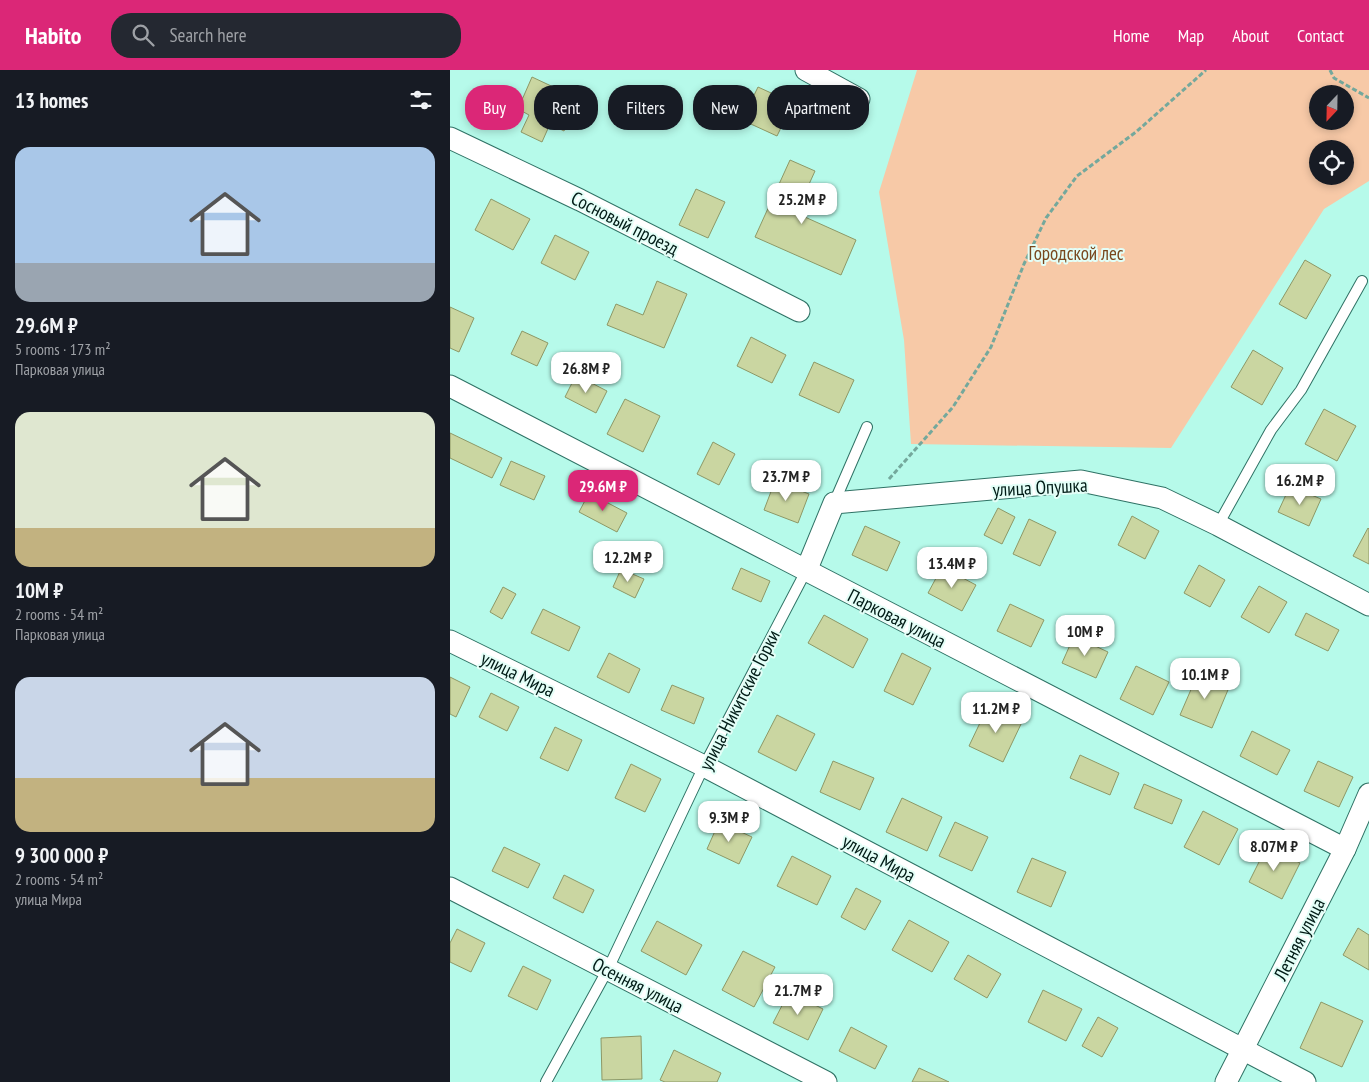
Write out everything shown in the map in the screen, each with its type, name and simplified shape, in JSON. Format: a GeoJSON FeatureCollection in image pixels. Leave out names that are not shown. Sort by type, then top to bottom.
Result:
{"type":"FeatureCollection","features":[{"type":"Feature","properties":{"kind":"street"},"geometry":{"type":"LineString","coordinates":[[806,70],[832,85]]}},
{"type":"Feature","properties":{"kind":"street","name":"Сосновый проезд"},"geometry":{"type":"LineString","coordinates":[[450,138],[580,200],[799,311]]}},
{"type":"Feature","properties":{"kind":"street","name":"Парковая улица"},"geometry":{"type":"LineString","coordinates":[[450,386],[1345,849]]}},
{"type":"Feature","properties":{"kind":"street","name":"улица Опушка"},"geometry":{"type":"LineString","coordinates":[[834,503],[1081,481],[1162,498],[1218,525],[1369,605]]}},
{"type":"Feature","properties":{"kind":"street","name":"улица Никитские Горки"},"geometry":{"type":"LineString","coordinates":[[806,571],[834,503]]}},
{"type":"Feature","properties":{"kind":"street","name":"улица Мира"},"geometry":{"type":"LineString","coordinates":[[450,641],[704,766],[1306,1082]]}},
{"type":"Feature","properties":{"kind":"street","name":"Летняя улица"},"geometry":{"type":"LineString","coordinates":[[1226,1082],[1345,849],[1369,794]]}},
{"type":"Feature","properties":{"kind":"street","name":"Осенняя улица"},"geometry":{"type":"LineString","coordinates":[[450,888],[826,1082]]}},
{"type":"Feature","properties":{"kind":"lane"},"geometry":{"type":"LineString","coordinates":[[1218,525],[1271,430],[1301,390],[1362,281]]}},
{"type":"Feature","properties":{"kind":"lane"},"geometry":{"type":"LineString","coordinates":[[834,503],[867,427]]}},
{"type":"Feature","properties":{"kind":"lane","name":"улица Никитские Горки"},"geometry":{"type":"LineString","coordinates":[[546,1082],[608,969],[704,766],[806,571]]}},
{"type":"Feature","properties":{"kind":"path"},"geometry":{"type":"LineString","coordinates":[[884,484],[953,407],[991,348],[1024,264],[1046,218],[1077,176],[1136,132],[1206,70]]}},
{"type":"Feature","properties":{"kind":"path"},"geometry":{"type":"LineString","coordinates":[[1330,70],[1334,78],[1369,98]]}},
{"type":"Feature","properties":{"kind":"green space","name":"Городской лес"},"geometry":{"type":"Polygon","coordinates":[[[917,70],[1369,70],[1369,181],[1324,209],[1171,448],[911,444],[904,340],[879,192],[917,70]]]}},
{"type":"Feature","properties":{"kind":"building"},"geometry":{"type":"Polygon","coordinates":[[[532,77],[549,85],[534,85],[534,130],[547,130],[542,142],[521,132],[524,130],[529,115],[524,112],[524,95],[532,77]]]}},
{"type":"Feature","properties":{"kind":"building"},"geometry":{"type":"Polygon","coordinates":[[[758,87],[767,91],[767,130],[780,130],[777,136],[757,127],[758,87]]]}},
{"type":"Feature","properties":{"kind":"building"},"geometry":{"type":"Polygon","coordinates":[[[790,160],[815,171],[796,213],[856,240],[841,275],[755,237],[790,160]]]}},
{"type":"Feature","properties":{"kind":"building"},"geometry":{"type":"Polygon","coordinates":[[[696,189],[725,202],[708,238],[679,225],[696,189]]]}},
{"type":"Feature","properties":{"kind":"building"},"geometry":{"type":"Polygon","coordinates":[[[491,199],[530,219],[513,250],[475,230],[491,199]]]}},
{"type":"Feature","properties":{"kind":"building"},"geometry":{"type":"Polygon","coordinates":[[[555,235],[589,252],[575,280],[541,263],[555,235]]]}},
{"type":"Feature","properties":{"kind":"building"},"geometry":{"type":"Polygon","coordinates":[[[1305,260],[1331,275],[1306,319],[1279,304],[1305,260]]]}},
{"type":"Feature","properties":{"kind":"building"},"geometry":{"type":"Polygon","coordinates":[[[657,281],[687,294],[664,348],[607,325],[616,304],[643,315],[657,281]]]}},
{"type":"Feature","properties":{"kind":"building"},"geometry":{"type":"Polygon","coordinates":[[[450,307],[474,318],[459,352],[450,348],[450,307]]]}},
{"type":"Feature","properties":{"kind":"building"},"geometry":{"type":"Polygon","coordinates":[[[522,331],[548,343],[537,366],[511,354],[522,331]]]}},
{"type":"Feature","properties":{"kind":"building"},"geometry":{"type":"Polygon","coordinates":[[[751,337],[786,355],[772,383],[737,366],[751,337]]]}},
{"type":"Feature","properties":{"kind":"building"},"geometry":{"type":"Polygon","coordinates":[[[1253,350],[1283,368],[1262,405],[1231,387],[1253,350]]]}},
{"type":"Feature","properties":{"kind":"building"},"geometry":{"type":"Polygon","coordinates":[[[814,362],[854,380],[839,413],[799,395],[814,362]]]}},
{"type":"Feature","properties":{"kind":"building"},"geometry":{"type":"Polygon","coordinates":[[[576,375],[607,391],[596,413],[565,397],[576,375]]]}},
{"type":"Feature","properties":{"kind":"building"},"geometry":{"type":"Polygon","coordinates":[[[625,399],[660,416],[643,452],[607,434],[625,399]]]}},
{"type":"Feature","properties":{"kind":"building"},"geometry":{"type":"Polygon","coordinates":[[[1324,409],[1356,426],[1337,461],[1305,444],[1324,409]]]}},
{"type":"Feature","properties":{"kind":"building"},"geometry":{"type":"Polygon","coordinates":[[[450,433],[502,458],[492,478],[450,458],[450,433]]]}},
{"type":"Feature","properties":{"kind":"building"},"geometry":{"type":"Polygon","coordinates":[[[713,442],[735,454],[719,485],[697,474],[713,442]]]}},
{"type":"Feature","properties":{"kind":"building"},"geometry":{"type":"Polygon","coordinates":[[[511,461],[545,476],[534,500],[500,485],[511,461]]]}},
{"type":"Feature","properties":{"kind":"building"},"geometry":{"type":"Polygon","coordinates":[[[775,481],[809,494],[798,523],[764,510],[775,481]]]}},
{"type":"Feature","properties":{"kind":"building"},"geometry":{"type":"Polygon","coordinates":[[[1290,486],[1321,499],[1309,526],[1278,512],[1290,486]]]}},
{"type":"Feature","properties":{"kind":"building"},"geometry":{"type":"Polygon","coordinates":[[[589,493],[627,513],[617,532],[579,512],[589,493]]]}},
{"type":"Feature","properties":{"kind":"building"},"geometry":{"type":"Polygon","coordinates":[[[998,508],[1015,517],[1002,544],[984,535],[998,508]]]}},
{"type":"Feature","properties":{"kind":"building"},"geometry":{"type":"Polygon","coordinates":[[[1132,516],[1159,531],[1145,559],[1118,545],[1132,516]]]}},
{"type":"Feature","properties":{"kind":"building"},"geometry":{"type":"Polygon","coordinates":[[[1029,519],[1056,532],[1040,566],[1013,554],[1029,519]]]}},
{"type":"Feature","properties":{"kind":"building"},"geometry":{"type":"Polygon","coordinates":[[[865,526],[900,542],[887,571],[852,555],[865,526]]]}},
{"type":"Feature","properties":{"kind":"building"},"geometry":{"type":"Polygon","coordinates":[[[1369,529],[1369,564],[1353,556],[1369,529]]]}},
{"type":"Feature","properties":{"kind":"building"},"geometry":{"type":"Polygon","coordinates":[[[1199,565],[1225,580],[1210,607],[1184,593],[1199,565]]]}},
{"type":"Feature","properties":{"kind":"building"},"geometry":{"type":"Polygon","coordinates":[[[942,567],[976,585],[962,611],[928,593],[942,567]]]}},
{"type":"Feature","properties":{"kind":"building"},"geometry":{"type":"Polygon","coordinates":[[[741,568],[770,581],[761,602],[732,589],[741,568]]]}},
{"type":"Feature","properties":{"kind":"building"},"geometry":{"type":"Polygon","coordinates":[[[621,569],[644,579],[635,598],[613,587],[621,569]]]}},
{"type":"Feature","properties":{"kind":"building"},"geometry":{"type":"Polygon","coordinates":[[[1259,586],[1287,602],[1269,633],[1241,617],[1259,586]]]}},
{"type":"Feature","properties":{"kind":"building"},"geometry":{"type":"Polygon","coordinates":[[[503,587],[516,594],[502,619],[490,612],[503,587]]]}},
{"type":"Feature","properties":{"kind":"building"},"geometry":{"type":"Polygon","coordinates":[[[1010,604],[1044,620],[1031,647],[997,631],[1010,604]]]}},
{"type":"Feature","properties":{"kind":"building"},"geometry":{"type":"Polygon","coordinates":[[[543,609],[580,627],[569,651],[531,633],[543,609]]]}},
{"type":"Feature","properties":{"kind":"building"},"geometry":{"type":"Polygon","coordinates":[[[1306,613],[1339,630],[1328,651],[1295,635],[1306,613]]]}},
{"type":"Feature","properties":{"kind":"building"},"geometry":{"type":"Polygon","coordinates":[[[824,615],[868,639],[853,668],[808,643],[824,615]]]}},
{"type":"Feature","properties":{"kind":"building"},"geometry":{"type":"Polygon","coordinates":[[[1074,636],[1108,652],[1096,678],[1062,663],[1074,636]]]}},
{"type":"Feature","properties":{"kind":"building"},"geometry":{"type":"Polygon","coordinates":[[[609,653],[640,669],[629,693],[597,677],[609,653]]]}},
{"type":"Feature","properties":{"kind":"building"},"geometry":{"type":"Polygon","coordinates":[[[902,653],[931,668],[913,705],[884,691],[902,653]]]}},
{"type":"Feature","properties":{"kind":"building"},"geometry":{"type":"Polygon","coordinates":[[[1136,666],[1169,682],[1153,715],[1120,699],[1136,666]]]}},
{"type":"Feature","properties":{"kind":"building"},"geometry":{"type":"Polygon","coordinates":[[[1199,671],[1230,685],[1212,728],[1180,715],[1199,671]]]}},
{"type":"Feature","properties":{"kind":"building"},"geometry":{"type":"Polygon","coordinates":[[[450,677],[470,687],[456,717],[450,714],[450,677]]]}},
{"type":"Feature","properties":{"kind":"building"},"geometry":{"type":"Polygon","coordinates":[[[672,685],[704,698],[694,724],[661,710],[672,685]]]}},
{"type":"Feature","properties":{"kind":"building"},"geometry":{"type":"Polygon","coordinates":[[[491,693],[519,707],[507,731],[479,717],[491,693]]]}},
{"type":"Feature","properties":{"kind":"building"},"geometry":{"type":"Polygon","coordinates":[[[988,706],[1022,722],[1003,762],[969,746],[988,706]]]}},
{"type":"Feature","properties":{"kind":"building"},"geometry":{"type":"Polygon","coordinates":[[[777,715],[815,734],[796,771],[758,752],[777,715]]]}},
{"type":"Feature","properties":{"kind":"building"},"geometry":{"type":"Polygon","coordinates":[[[555,727],[582,740],[568,771],[540,758],[555,727]]]}},
{"type":"Feature","properties":{"kind":"building"},"geometry":{"type":"Polygon","coordinates":[[[1252,731],[1290,750],[1277,775],[1240,756],[1252,731]]]}},
{"type":"Feature","properties":{"kind":"building"},"geometry":{"type":"Polygon","coordinates":[[[1080,755],[1119,773],[1110,795],[1070,778],[1080,755]]]}},
{"type":"Feature","properties":{"kind":"building"},"geometry":{"type":"Polygon","coordinates":[[[833,761],[874,778],[860,810],[820,792],[833,761]]]}},
{"type":"Feature","properties":{"kind":"building"},"geometry":{"type":"Polygon","coordinates":[[[1318,761],[1353,777],[1339,807],[1304,791],[1318,761]]]}},
{"type":"Feature","properties":{"kind":"building"},"geometry":{"type":"Polygon","coordinates":[[[631,764],[661,779],[645,812],[615,798],[631,764]]]}},
{"type":"Feature","properties":{"kind":"building"},"geometry":{"type":"Polygon","coordinates":[[[1144,784],[1182,800],[1172,824],[1134,808],[1144,784]]]}},
{"type":"Feature","properties":{"kind":"building"},"geometry":{"type":"Polygon","coordinates":[[[902,798],[942,817],[927,851],[886,832],[902,798]]]}},
{"type":"Feature","properties":{"kind":"building"},"geometry":{"type":"Polygon","coordinates":[[[1203,811],[1238,829],[1219,865],[1184,847],[1203,811]]]}},
{"type":"Feature","properties":{"kind":"building"},"geometry":{"type":"Polygon","coordinates":[[[719,822],[752,837],[739,864],[707,849],[719,822]]]}},
{"type":"Feature","properties":{"kind":"building"},"geometry":{"type":"Polygon","coordinates":[[[955,822],[988,837],[972,871],[939,856],[955,822]]]}},
{"type":"Feature","properties":{"kind":"building"},"geometry":{"type":"Polygon","coordinates":[[[1267,846],[1300,863],[1282,899],[1249,882],[1267,846]]]}},
{"type":"Feature","properties":{"kind":"building"},"geometry":{"type":"Polygon","coordinates":[[[504,847],[540,864],[528,888],[492,871],[504,847]]]}},
{"type":"Feature","properties":{"kind":"building"},"geometry":{"type":"Polygon","coordinates":[[[792,856],[831,876],[817,905],[777,886],[792,856]]]}},
{"type":"Feature","properties":{"kind":"building"},"geometry":{"type":"Polygon","coordinates":[[[1032,858],[1066,872],[1051,907],[1017,892],[1032,858]]]}},
{"type":"Feature","properties":{"kind":"building"},"geometry":{"type":"Polygon","coordinates":[[[564,875],[594,890],[583,913],[553,898],[564,875]]]}},
{"type":"Feature","properties":{"kind":"building"},"geometry":{"type":"Polygon","coordinates":[[[856,888],[881,901],[865,930],[841,917],[856,888]]]}},
{"type":"Feature","properties":{"kind":"building"},"geometry":{"type":"Polygon","coordinates":[[[909,920],[949,942],[932,972],[892,950],[909,920]]]}},
{"type":"Feature","properties":{"kind":"building"},"geometry":{"type":"Polygon","coordinates":[[[657,921],[702,945],[686,975],[641,951],[657,921]]]}},
{"type":"Feature","properties":{"kind":"building"},"geometry":{"type":"Polygon","coordinates":[[[1358,928],[1369,935],[1369,970],[1343,955],[1358,928]]]}},
{"type":"Feature","properties":{"kind":"building"},"geometry":{"type":"Polygon","coordinates":[[[457,929],[485,943],[471,972],[450,962],[450,943],[457,929]]]}},
{"type":"Feature","properties":{"kind":"building"},"geometry":{"type":"Polygon","coordinates":[[[743,951],[775,967],[754,1007],[722,990],[743,951]]]}},
{"type":"Feature","properties":{"kind":"building"},"geometry":{"type":"Polygon","coordinates":[[[968,955],[1001,974],[987,998],[954,979],[968,955]]]}},
{"type":"Feature","properties":{"kind":"building"},"geometry":{"type":"Polygon","coordinates":[[[523,966],[551,980],[537,1010],[508,996],[523,966]]]}},
{"type":"Feature","properties":{"kind":"building"},"geometry":{"type":"Polygon","coordinates":[[[1043,990],[1082,1009],[1066,1041],[1028,1022],[1043,990]]]}},
{"type":"Feature","properties":{"kind":"building"},"geometry":{"type":"Polygon","coordinates":[[[789,992],[823,1009],[808,1040],[773,1023],[789,992]]]}},
{"type":"Feature","properties":{"kind":"building"},"geometry":{"type":"Polygon","coordinates":[[[1321,1002],[1363,1021],[1342,1067],[1300,1048],[1321,1002]]]}},
{"type":"Feature","properties":{"kind":"building"},"geometry":{"type":"Polygon","coordinates":[[[1098,1017],[1118,1028],[1102,1057],[1082,1046],[1098,1017]]]}},
{"type":"Feature","properties":{"kind":"building"},"geometry":{"type":"Polygon","coordinates":[[[851,1027],[887,1046],[875,1069],[839,1051],[851,1027]]]}},
{"type":"Feature","properties":{"kind":"building"},"geometry":{"type":"Polygon","coordinates":[[[641,1036],[642,1079],[602,1080],[601,1038],[641,1036]]]}},
{"type":"Feature","properties":{"kind":"building"},"geometry":{"type":"Polygon","coordinates":[[[674,1050],[721,1073],[717,1082],[665,1082],[660,1080],[674,1050]]]}},
{"type":"Feature","properties":{"kind":"building"},"geometry":{"type":"Polygon","coordinates":[[[919,1068],[949,1082],[912,1082],[919,1068]]]}}]}
